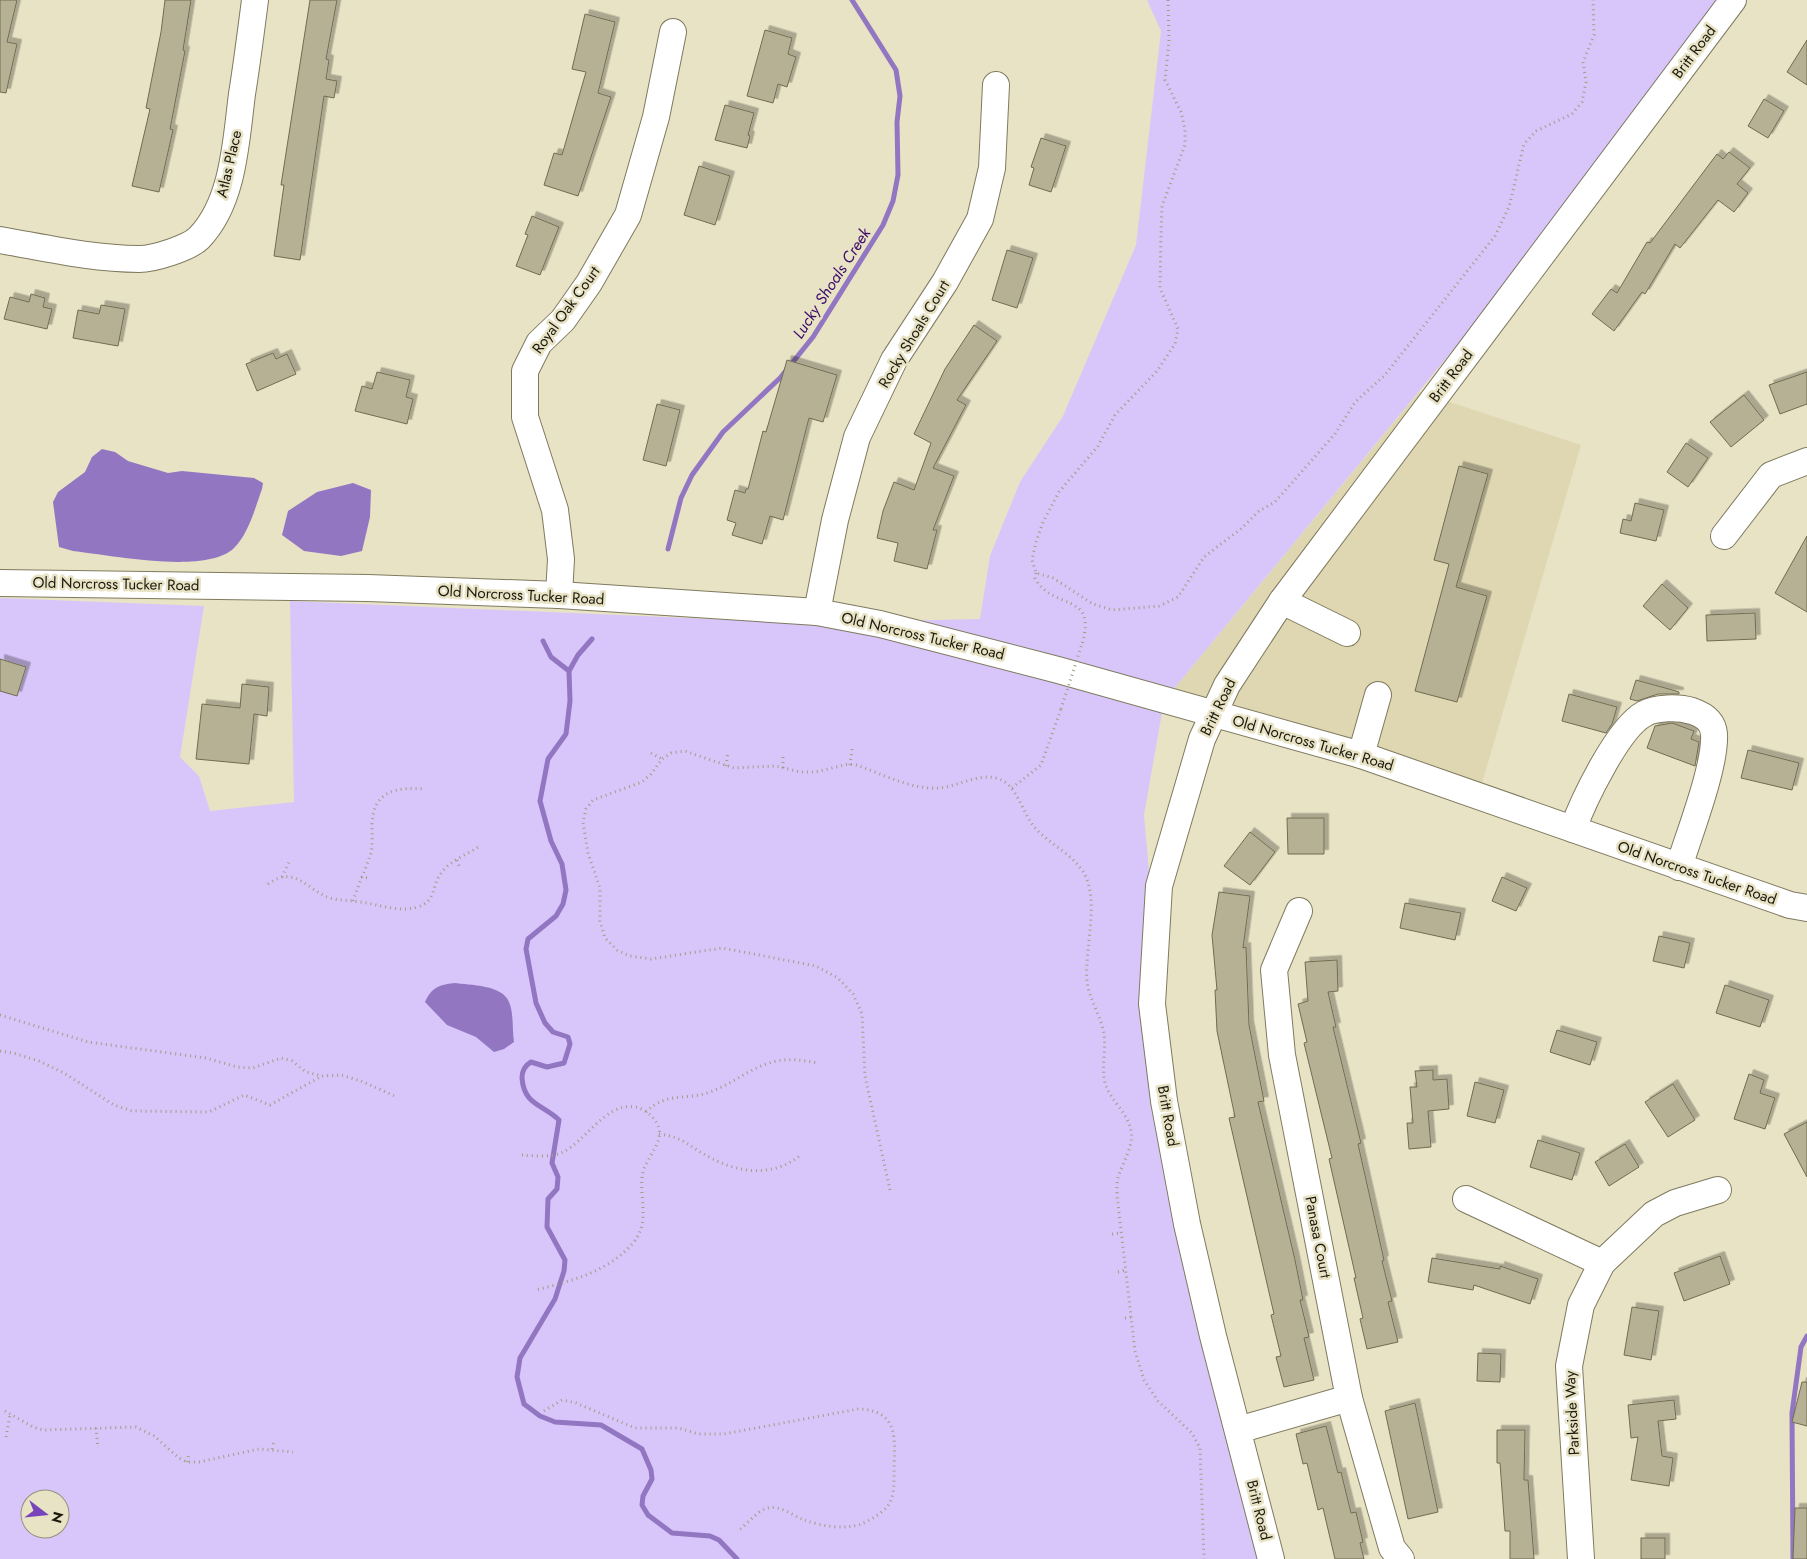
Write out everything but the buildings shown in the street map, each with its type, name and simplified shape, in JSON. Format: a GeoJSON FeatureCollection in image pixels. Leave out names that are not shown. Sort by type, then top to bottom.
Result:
{"type":"FeatureCollection","features":[{"type":"Feature","properties":{"kind":"street","name":"Atlas Place"},"geometry":{"type":"LineString","coordinates":[[0,240],[91,256],[141,259],[168,253],[199,238],[217,211],[228,183],[255,0]]}},
{"type":"Feature","properties":{"kind":"street","name":"Britt Road"},"geometry":{"type":"LineString","coordinates":[[1271,1559],[1213,1336],[1188,1224],[1164,1101],[1152,1004],[1159,886],[1202,740],[1212,713],[1227,685],[1282,601],[1733,0]]}},
{"type":"Feature","properties":{"kind":"street","name":"Royal Oak Court"},"geometry":{"type":"LineString","coordinates":[[559,596],[561,560],[554,510],[525,417],[525,371],[538,343],[563,320],[589,283],[628,215],[656,117],[673,32]]}},
{"type":"Feature","properties":{"kind":"street","name":"Rocky Shoals Court"},"geometry":{"type":"LineString","coordinates":[[817,612],[835,520],[857,437],[894,360],[945,282],[980,219],[992,168],[996,85]]}},
{"type":"Feature","properties":{"kind":"street"},"geometry":{"type":"LineString","coordinates":[[1724,536],[1771,475],[1807,460]]}},
{"type":"Feature","properties":{"kind":"street","name":"Old Norcross Tucker Road"},"geometry":{"type":"LineString","coordinates":[[0,582],[368,588],[559,596],[817,612],[880,624],[1058,670],[1361,755],[1790,906],[1807,908]]}},
{"type":"Feature","properties":{"kind":"street"},"geometry":{"type":"LineString","coordinates":[[1282,601],[1347,633]]}},
{"type":"Feature","properties":{"kind":"street"},"geometry":{"type":"LineString","coordinates":[[1361,755],[1378,695]]}},
{"type":"Feature","properties":{"kind":"street"},"geometry":{"type":"LineString","coordinates":[[1573,829],[1592,788],[1629,724],[1645,713],[1664,709],[1686,710],[1701,714],[1711,722],[1714,734],[1709,768],[1679,866]]}},
{"type":"Feature","properties":{"kind":"street","name":"Panasa Court"},"geometry":{"type":"LineString","coordinates":[[1299,912],[1274,970],[1282,1055],[1350,1398],[1392,1548],[1400,1559]]}},
{"type":"Feature","properties":{"kind":"street","name":"Parkside Way"},"geometry":{"type":"LineString","coordinates":[[1581,1559],[1569,1366],[1581,1305],[1602,1263],[1654,1214],[1676,1203],[1718,1190]]}},
{"type":"Feature","properties":{"kind":"street"},"geometry":{"type":"LineString","coordinates":[[1466,1200],[1602,1263]]}},
{"type":"Feature","properties":{"kind":"street"},"geometry":{"type":"LineString","coordinates":[[1238,1430],[1350,1398]]}},
{"type":"Feature","properties":{"kind":"path"},"geometry":{"type":"LineString","coordinates":[[1012,788],[1041,765],[1062,709],[1087,621],[1082,612],[1073,605],[1044,590],[1035,578],[1036,573],[1032,560],[1043,522],[1059,492],[1098,446],[1115,415],[1157,371],[1175,344],[1178,329],[1160,288],[1162,206],[1185,146],[1185,129],[1181,112],[1165,80],[1169,42],[1168,0]]}},
{"type":"Feature","properties":{"kind":"path"},"geometry":{"type":"LineString","coordinates":[[1036,573],[1053,578],[1093,604],[1112,610],[1160,606],[1178,597],[1204,557],[1242,528],[1259,511],[1275,502],[1335,434],[1355,402],[1384,376],[1495,236],[1508,207],[1524,144],[1536,131],[1572,114],[1582,102],[1586,82],[1583,62],[1594,35],[1593,0]]}},
{"type":"Feature","properties":{"kind":"path"},"geometry":{"type":"LineString","coordinates":[[850,765],[852,749]]}},
{"type":"Feature","properties":{"kind":"path"},"geometry":{"type":"LineString","coordinates":[[890,1190],[865,1076],[862,1014],[853,994],[838,978],[816,966],[722,948],[703,949],[671,958],[650,959],[630,956],[616,950],[605,938],[600,921],[600,888],[588,853],[583,822],[586,809],[593,800],[642,782],[651,774],[662,758],[670,752],[684,752],[726,766],[783,768],[800,772],[816,772],[850,765],[919,786],[939,788],[990,777],[1000,779],[1012,788],[1033,826],[1070,856],[1084,874],[1089,886],[1091,916],[1087,983],[1103,1029],[1106,1053],[1104,1077],[1108,1092],[1128,1120],[1132,1133],[1131,1144],[1117,1180],[1135,1351],[1144,1380],[1158,1401],[1192,1433],[1200,1448],[1204,1559]]}},
{"type":"Feature","properties":{"kind":"path"},"geometry":{"type":"LineString","coordinates":[[726,766],[728,752]]}},
{"type":"Feature","properties":{"kind":"path"},"geometry":{"type":"LineString","coordinates":[[651,753],[662,758]]}},
{"type":"Feature","properties":{"kind":"path"},"geometry":{"type":"LineString","coordinates":[[783,754],[783,768]]}},
{"type":"Feature","properties":{"kind":"path"},"geometry":{"type":"LineString","coordinates":[[353,901],[371,852],[373,814],[381,798],[392,790],[424,788]]}},
{"type":"Feature","properties":{"kind":"path"},"geometry":{"type":"LineString","coordinates":[[268,884],[276,878],[298,879],[327,897],[400,909],[426,904],[432,897],[441,873],[457,860],[480,846]]}},
{"type":"Feature","properties":{"kind":"path"},"geometry":{"type":"LineString","coordinates":[[282,878],[290,860]]}},
{"type":"Feature","properties":{"kind":"path"},"geometry":{"type":"LineString","coordinates":[[457,860],[460,869]]}},
{"type":"Feature","properties":{"kind":"path"},"geometry":{"type":"LineString","coordinates":[[361,877],[369,878]]}},
{"type":"Feature","properties":{"kind":"path"},"geometry":{"type":"LineString","coordinates":[[0,1015],[88,1042],[206,1058],[221,1064],[237,1067],[253,1068],[281,1058],[292,1062],[306,1072],[322,1076],[348,1077],[397,1097]]}},
{"type":"Feature","properties":{"kind":"path"},"geometry":{"type":"LineString","coordinates":[[0,1052],[13,1053],[40,1061],[64,1073],[114,1105],[132,1111],[209,1112],[244,1095],[270,1105],[322,1076]]}},
{"type":"Feature","properties":{"kind":"path"},"geometry":{"type":"LineString","coordinates":[[646,1112],[663,1100],[674,1096],[698,1096],[711,1092],[754,1069],[776,1061],[797,1060],[819,1063]]}},
{"type":"Feature","properties":{"kind":"path"},"geometry":{"type":"LineString","coordinates":[[522,1155],[547,1156],[562,1153],[614,1111],[625,1107],[635,1107],[646,1112],[656,1122],[659,1134],[658,1142],[644,1168],[642,1176],[644,1219],[640,1234],[622,1255],[600,1269],[571,1281],[536,1290]]}},
{"type":"Feature","properties":{"kind":"path"},"geometry":{"type":"LineString","coordinates":[[659,1134],[679,1137],[709,1158],[727,1166],[745,1170],[780,1169],[791,1164],[802,1154]]}},
{"type":"Feature","properties":{"kind":"path"},"geometry":{"type":"LineString","coordinates":[[1112,1234],[1122,1234]]}},
{"type":"Feature","properties":{"kind":"path"},"geometry":{"type":"LineString","coordinates":[[1118,1272],[1126,1270]]}},
{"type":"Feature","properties":{"kind":"path"},"geometry":{"type":"LineString","coordinates":[[1125,1318],[1132,1317]]}},
{"type":"Feature","properties":{"kind":"path"},"geometry":{"type":"LineString","coordinates":[[544,1411],[562,1400],[576,1403],[635,1428],[679,1428],[698,1434],[724,1434],[858,1409],[868,1409],[887,1420],[895,1436],[893,1488],[887,1507],[875,1516],[860,1524],[831,1526],[803,1520],[783,1509],[772,1508],[762,1510],[738,1531]]}},
{"type":"Feature","properties":{"kind":"path"},"geometry":{"type":"LineString","coordinates":[[5,1411],[43,1430],[121,1426],[144,1430],[179,1458],[187,1462],[199,1462],[259,1449],[293,1452]]}},
{"type":"Feature","properties":{"kind":"path"},"geometry":{"type":"LineString","coordinates":[[6,1437],[10,1415]]}},
{"type":"Feature","properties":{"kind":"path"},"geometry":{"type":"LineString","coordinates":[[96,1428],[98,1448]]}},
{"type":"Feature","properties":{"kind":"path"},"geometry":{"type":"LineString","coordinates":[[272,1449],[274,1442]]}},
{"type":"Feature","properties":{"kind":"path"},"geometry":{"type":"LineString","coordinates":[[187,1462],[189,1453]]}},
{"type":"Feature","properties":{"kind":"shaded area"},"geometry":{"type":"Polygon","coordinates":[[[1147,0],[1741,0],[1164,701],[1144,815],[1158,976],[1190,1285],[1283,1559],[0,1559],[0,598],[204,606],[180,757],[199,776],[210,811],[294,802],[290,601],[803,623],[980,619],[990,556],[1020,482],[1063,416],[1136,245],[1161,31],[1147,0]]]}},
{"type":"Feature","properties":{"kind":"shaded area"},"geometry":{"type":"Polygon","coordinates":[[[1419,392],[1581,445],[1480,790],[1164,701],[1419,392]]]}},
{"type":"Feature","properties":{"kind":"shaded area"},"geometry":{"type":"Polygon","coordinates":[[[102,449],[115,452],[128,461],[168,473],[182,471],[254,478],[263,483],[244,535],[234,548],[221,556],[181,562],[133,559],[73,551],[59,547],[53,502],[58,492],[85,472],[92,457],[102,449]]]}},
{"type":"Feature","properties":{"kind":"shaded area"},"geometry":{"type":"Polygon","coordinates":[[[353,483],[371,490],[370,517],[362,551],[341,556],[304,551],[282,535],[288,511],[317,492],[353,483]]]}},
{"type":"Feature","properties":{"kind":"shaded area"},"geometry":{"type":"Polygon","coordinates":[[[454,983],[477,985],[493,989],[506,996],[512,1011],[514,1042],[504,1049],[494,1052],[476,1037],[447,1025],[425,1002],[430,993],[436,988],[454,983]]]}},
{"type":"Feature","properties":{"kind":"waterway","name":"Lucky Shoals Creek"},"geometry":{"type":"LineString","coordinates":[[668,549],[681,498],[692,475],[723,432],[780,378],[813,337],[883,225],[893,201],[898,175],[897,122],[900,96],[896,70],[852,0]]}},
{"type":"Feature","properties":{"kind":"waterway","name":"Lucky Shoals Creek"},"geometry":{"type":"LineString","coordinates":[[592,639],[578,655],[569,671],[570,701],[566,734],[548,759],[540,801],[551,841],[562,864],[566,890],[563,904],[556,916],[528,939],[526,949],[536,1003],[545,1023],[553,1032],[568,1037],[570,1044],[564,1063],[547,1067],[531,1062],[522,1073],[523,1087],[526,1094],[559,1120],[552,1163],[558,1177],[557,1189],[548,1199],[547,1227],[565,1260],[564,1271],[555,1299],[520,1358],[517,1377],[524,1404],[540,1416],[555,1422],[601,1425],[642,1449],[651,1470],[652,1479],[643,1496],[642,1505],[648,1515],[672,1533],[710,1536],[719,1540],[737,1559]]}},
{"type":"Feature","properties":{"kind":"waterway"},"geometry":{"type":"LineString","coordinates":[[543,641],[551,657],[569,671]]}},
{"type":"Feature","properties":{"kind":"waterway"},"geometry":{"type":"LineString","coordinates":[[1793,1559],[1792,1413],[1801,1347],[1807,1336]]}}]}
